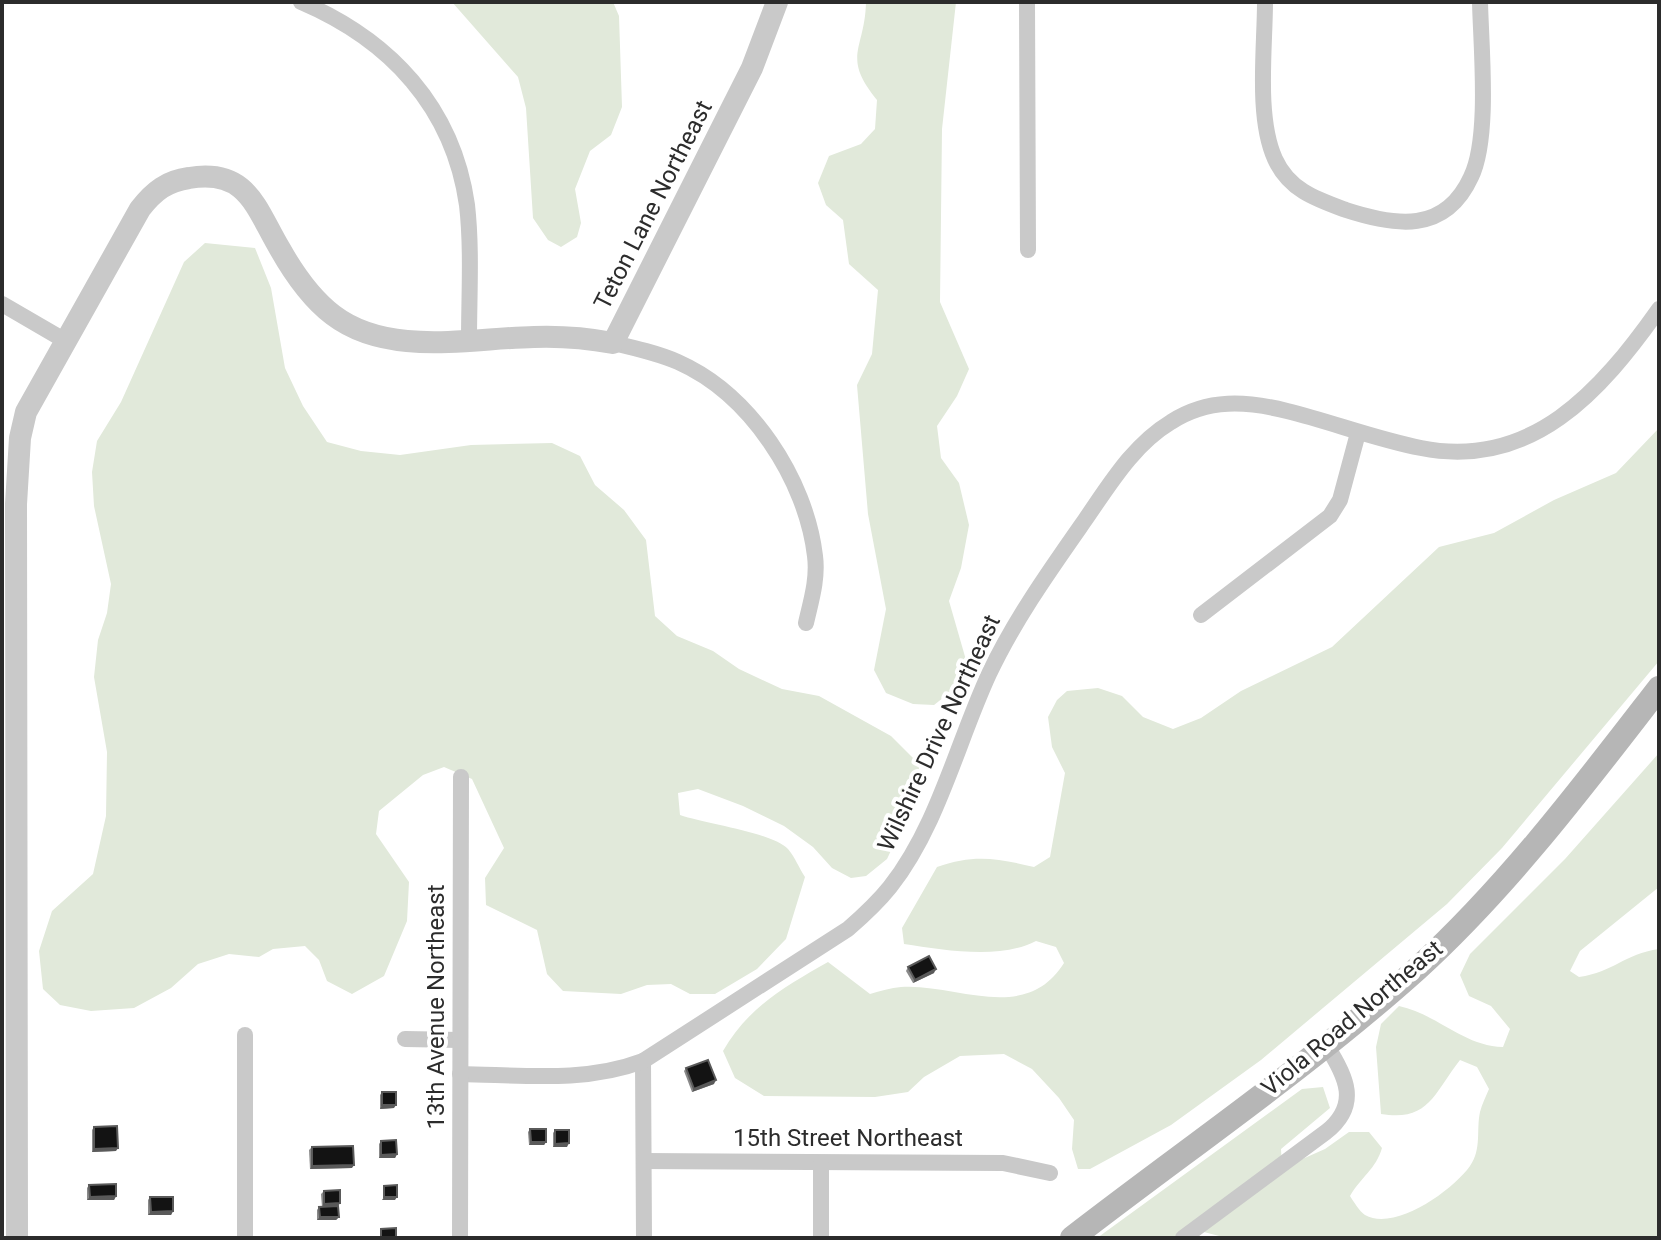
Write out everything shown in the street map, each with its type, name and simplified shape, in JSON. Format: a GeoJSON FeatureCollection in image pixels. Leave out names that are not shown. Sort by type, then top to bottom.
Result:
{"type":"FeatureCollection","features":[{"type":"Feature","properties":{"kind":"main road","name":"Viola Road Northeast"},"geometry":{"type":"LineString","coordinates":[[1072,1238],[1326,1045],[1442,945],[1528,851],[1659,688]]}},
{"type":"Feature","properties":{"kind":"street"},"geometry":{"type":"LineString","coordinates":[[301,2],[351,25],[377,45],[415,83],[444,128],[454,150],[467,204],[469,340]]}},
{"type":"Feature","properties":{"kind":"street","name":"Teton Lane Northeast"},"geometry":{"type":"LineString","coordinates":[[17,1238],[18,468],[26,412],[64,340],[150,196],[175,180],[194,177],[215,177],[246,191],[258,204],[295,271],[333,315],[355,327],[395,339],[574,336],[613,343],[752,68],[777,2]]}},
{"type":"Feature","properties":{"kind":"street"},"geometry":{"type":"LineString","coordinates":[[1027,2],[1028,250]]}},
{"type":"Feature","properties":{"kind":"street"},"geometry":{"type":"LineString","coordinates":[[1265,2],[1265,118],[1275,161],[1306,196],[1382,222],[1403,224],[1440,213],[1459,198],[1472,176],[1481,129],[1480,2]]}},
{"type":"Feature","properties":{"kind":"street"},"geometry":{"type":"LineString","coordinates":[[2,304],[64,340]]}},
{"type":"Feature","properties":{"kind":"street","name":"Wilshire Drive Northeast"},"geometry":{"type":"LineString","coordinates":[[643,1061],[831,942],[890,886],[905,865],[935,803],[1009,635],[1116,475],[1151,435],[1198,408],[1241,402],[1297,413],[1358,433],[1423,449],[1459,452],[1492,450],[1521,442],[1552,424],[1602,381],[1659,309]]}},
{"type":"Feature","properties":{"kind":"street"},"geometry":{"type":"LineString","coordinates":[[613,343],[680,363],[715,386],[748,414],[782,460],[806,518],[815,557],[815,584],[806,623]]}},
{"type":"Feature","properties":{"kind":"street"},"geometry":{"type":"LineString","coordinates":[[1201,615],[1330,516],[1340,500],[1358,433]]}},
{"type":"Feature","properties":{"kind":"street","name":"13th Avenue Northeast"},"geometry":{"type":"LineString","coordinates":[[460,1238],[461,777]]}},
{"type":"Feature","properties":{"kind":"street"},"geometry":{"type":"LineString","coordinates":[[245,1035],[245,1238]]}},
{"type":"Feature","properties":{"kind":"street"},"geometry":{"type":"LineString","coordinates":[[405,1039],[460,1040]]}},
{"type":"Feature","properties":{"kind":"street"},"geometry":{"type":"LineString","coordinates":[[1183,1238],[1326,1132],[1343,1115],[1349,1102],[1348,1085],[1326,1045]]}},
{"type":"Feature","properties":{"kind":"street"},"geometry":{"type":"LineString","coordinates":[[460,1074],[584,1076],[643,1061],[644,1238]]}},
{"type":"Feature","properties":{"kind":"street","name":"15th Street Northeast"},"geometry":{"type":"LineString","coordinates":[[644,1161],[1003,1163],[1050,1173]]}},
{"type":"Feature","properties":{"kind":"street"},"geometry":{"type":"LineString","coordinates":[[821,1163],[821,1238]]}},
{"type":"Feature","properties":{"kind":"green space"},"geometry":{"type":"Polygon","coordinates":[[[452,2],[613,2],[619,16],[622,107],[611,135],[590,151],[575,189],[581,223],[577,237],[561,247],[548,240],[533,218],[526,108],[518,77],[452,2]]]}},
{"type":"Feature","properties":{"kind":"green space"},"geometry":{"type":"Polygon","coordinates":[[[866,2],[956,2],[942,129],[940,302],[969,369],[957,396],[937,426],[941,458],[959,483],[969,525],[961,568],[949,601],[966,660],[958,686],[934,705],[913,704],[886,693],[874,670],[886,609],[868,514],[857,385],[872,354],[878,290],[849,264],[843,220],[826,205],[818,183],[829,156],[861,144],[875,129],[877,100],[866,85],[857,62],[866,2]]]}},
{"type":"Feature","properties":{"kind":"green space"},"geometry":{"type":"Polygon","coordinates":[[[205,243],[255,248],[271,288],[285,368],[303,406],[327,442],[361,451],[400,455],[471,445],[552,443],[580,456],[595,485],[624,510],[646,540],[655,616],[677,636],[713,651],[739,669],[782,689],[819,696],[891,736],[918,763],[922,785],[887,859],[866,876],[851,878],[832,868],[813,847],[784,826],[698,789],[678,793],[680,815],[768,838],[788,849],[805,877],[786,939],[757,969],[715,994],[690,994],[671,984],[647,985],[621,994],[563,991],[547,974],[537,930],[486,905],[485,878],[504,848],[472,779],[444,767],[423,775],[379,811],[376,834],[409,882],[407,921],[384,976],[352,994],[327,981],[319,960],[305,946],[273,949],[259,957],[229,954],[198,964],[171,988],[134,1008],[91,1011],[60,1005],[43,989],[39,951],[52,911],[93,874],[106,816],[107,752],[94,677],[98,640],[107,613],[111,584],[94,506],[92,472],[97,441],[121,402],[184,262],[205,243]]]}},
{"type":"Feature","properties":{"kind":"green space"},"geometry":{"type":"Polygon","coordinates":[[[1659,428],[1659,661],[1502,848],[1447,904],[1261,1060],[1171,1125],[1090,1169],[1078,1169],[1072,1149],[1074,1120],[1059,1098],[1032,1069],[1004,1054],[960,1056],[924,1077],[908,1092],[875,1097],[764,1096],[735,1078],[723,1051],[744,1022],[769,999],[828,962],[870,994],[897,987],[922,987],[988,997],[1010,997],[1030,992],[1048,982],[1064,963],[1056,947],[1036,941],[1022,947],[989,952],[936,949],[904,944],[902,928],[937,867],[962,860],[985,859],[1034,867],[1050,857],[1065,773],[1052,747],[1048,717],[1057,700],[1067,691],[1098,688],[1122,696],[1143,717],[1173,729],[1201,718],[1241,691],[1332,647],[1439,547],[1494,533],[1554,500],[1616,473],[1659,428]]]}},
{"type":"Feature","properties":{"kind":"green space"},"geometry":{"type":"Polygon","coordinates":[[[1659,753],[1659,887],[1580,951],[1570,971],[1579,977],[1591,975],[1647,951],[1659,949],[1659,1238],[1227,1238],[1200,1231],[1165,1238],[1097,1238],[1302,1089],[1323,1087],[1330,1108],[1281,1149],[1282,1168],[1325,1149],[1349,1132],[1369,1132],[1382,1148],[1376,1162],[1350,1196],[1365,1215],[1377,1219],[1407,1213],[1451,1186],[1474,1160],[1480,1112],[1489,1089],[1477,1067],[1460,1060],[1436,1094],[1420,1109],[1410,1114],[1381,1114],[1376,1047],[1381,1024],[1399,1006],[1475,1041],[1503,1047],[1510,1029],[1491,1006],[1469,996],[1460,975],[1470,954],[1565,859],[1659,753]]]}},
{"type":"Feature","properties":{"kind":"building"},"geometry":{"type":"Polygon","coordinates":[[[929,956],[936,969],[915,980],[908,967],[929,956]]]}},
{"type":"Feature","properties":{"kind":"building"},"geometry":{"type":"Polygon","coordinates":[[[708,1060],[716,1080],[694,1089],[686,1068],[708,1060]]]}},
{"type":"Feature","properties":{"kind":"building"},"geometry":{"type":"Polygon","coordinates":[[[382,1092],[396,1092],[396,1105],[382,1105],[382,1092]]]}},
{"type":"Feature","properties":{"kind":"building"},"geometry":{"type":"Polygon","coordinates":[[[117,1126],[118,1148],[94,1149],[94,1127],[117,1126]]]}},
{"type":"Feature","properties":{"kind":"building"},"geometry":{"type":"Polygon","coordinates":[[[530,1129],[546,1129],[546,1142],[531,1142],[530,1129]]]}},
{"type":"Feature","properties":{"kind":"building"},"geometry":{"type":"Polygon","coordinates":[[[555,1130],[569,1130],[569,1143],[555,1144],[555,1130]]]}},
{"type":"Feature","properties":{"kind":"building"},"geometry":{"type":"Polygon","coordinates":[[[396,1140],[397,1154],[381,1155],[381,1141],[396,1140]]]}},
{"type":"Feature","properties":{"kind":"building"},"geometry":{"type":"Polygon","coordinates":[[[353,1146],[354,1165],[312,1166],[312,1147],[353,1146]]]}},
{"type":"Feature","properties":{"kind":"building"},"geometry":{"type":"Polygon","coordinates":[[[116,1184],[116,1196],[90,1197],[89,1185],[116,1184]]]}},
{"type":"Feature","properties":{"kind":"building"},"geometry":{"type":"Polygon","coordinates":[[[397,1185],[397,1197],[384,1197],[384,1186],[397,1185]]]}},
{"type":"Feature","properties":{"kind":"building"},"geometry":{"type":"Polygon","coordinates":[[[340,1190],[340,1203],[324,1204],[324,1191],[340,1190]]]}},
{"type":"Feature","properties":{"kind":"building"},"geometry":{"type":"Polygon","coordinates":[[[150,1197],[173,1197],[173,1211],[151,1212],[150,1197]]]}},
{"type":"Feature","properties":{"kind":"building"},"geometry":{"type":"Polygon","coordinates":[[[338,1206],[339,1217],[320,1217],[319,1207],[338,1206]]]}},
{"type":"Feature","properties":{"kind":"building"},"geometry":{"type":"Polygon","coordinates":[[[396,1228],[396,1237],[381,1237],[381,1229],[396,1228]]]}}]}
